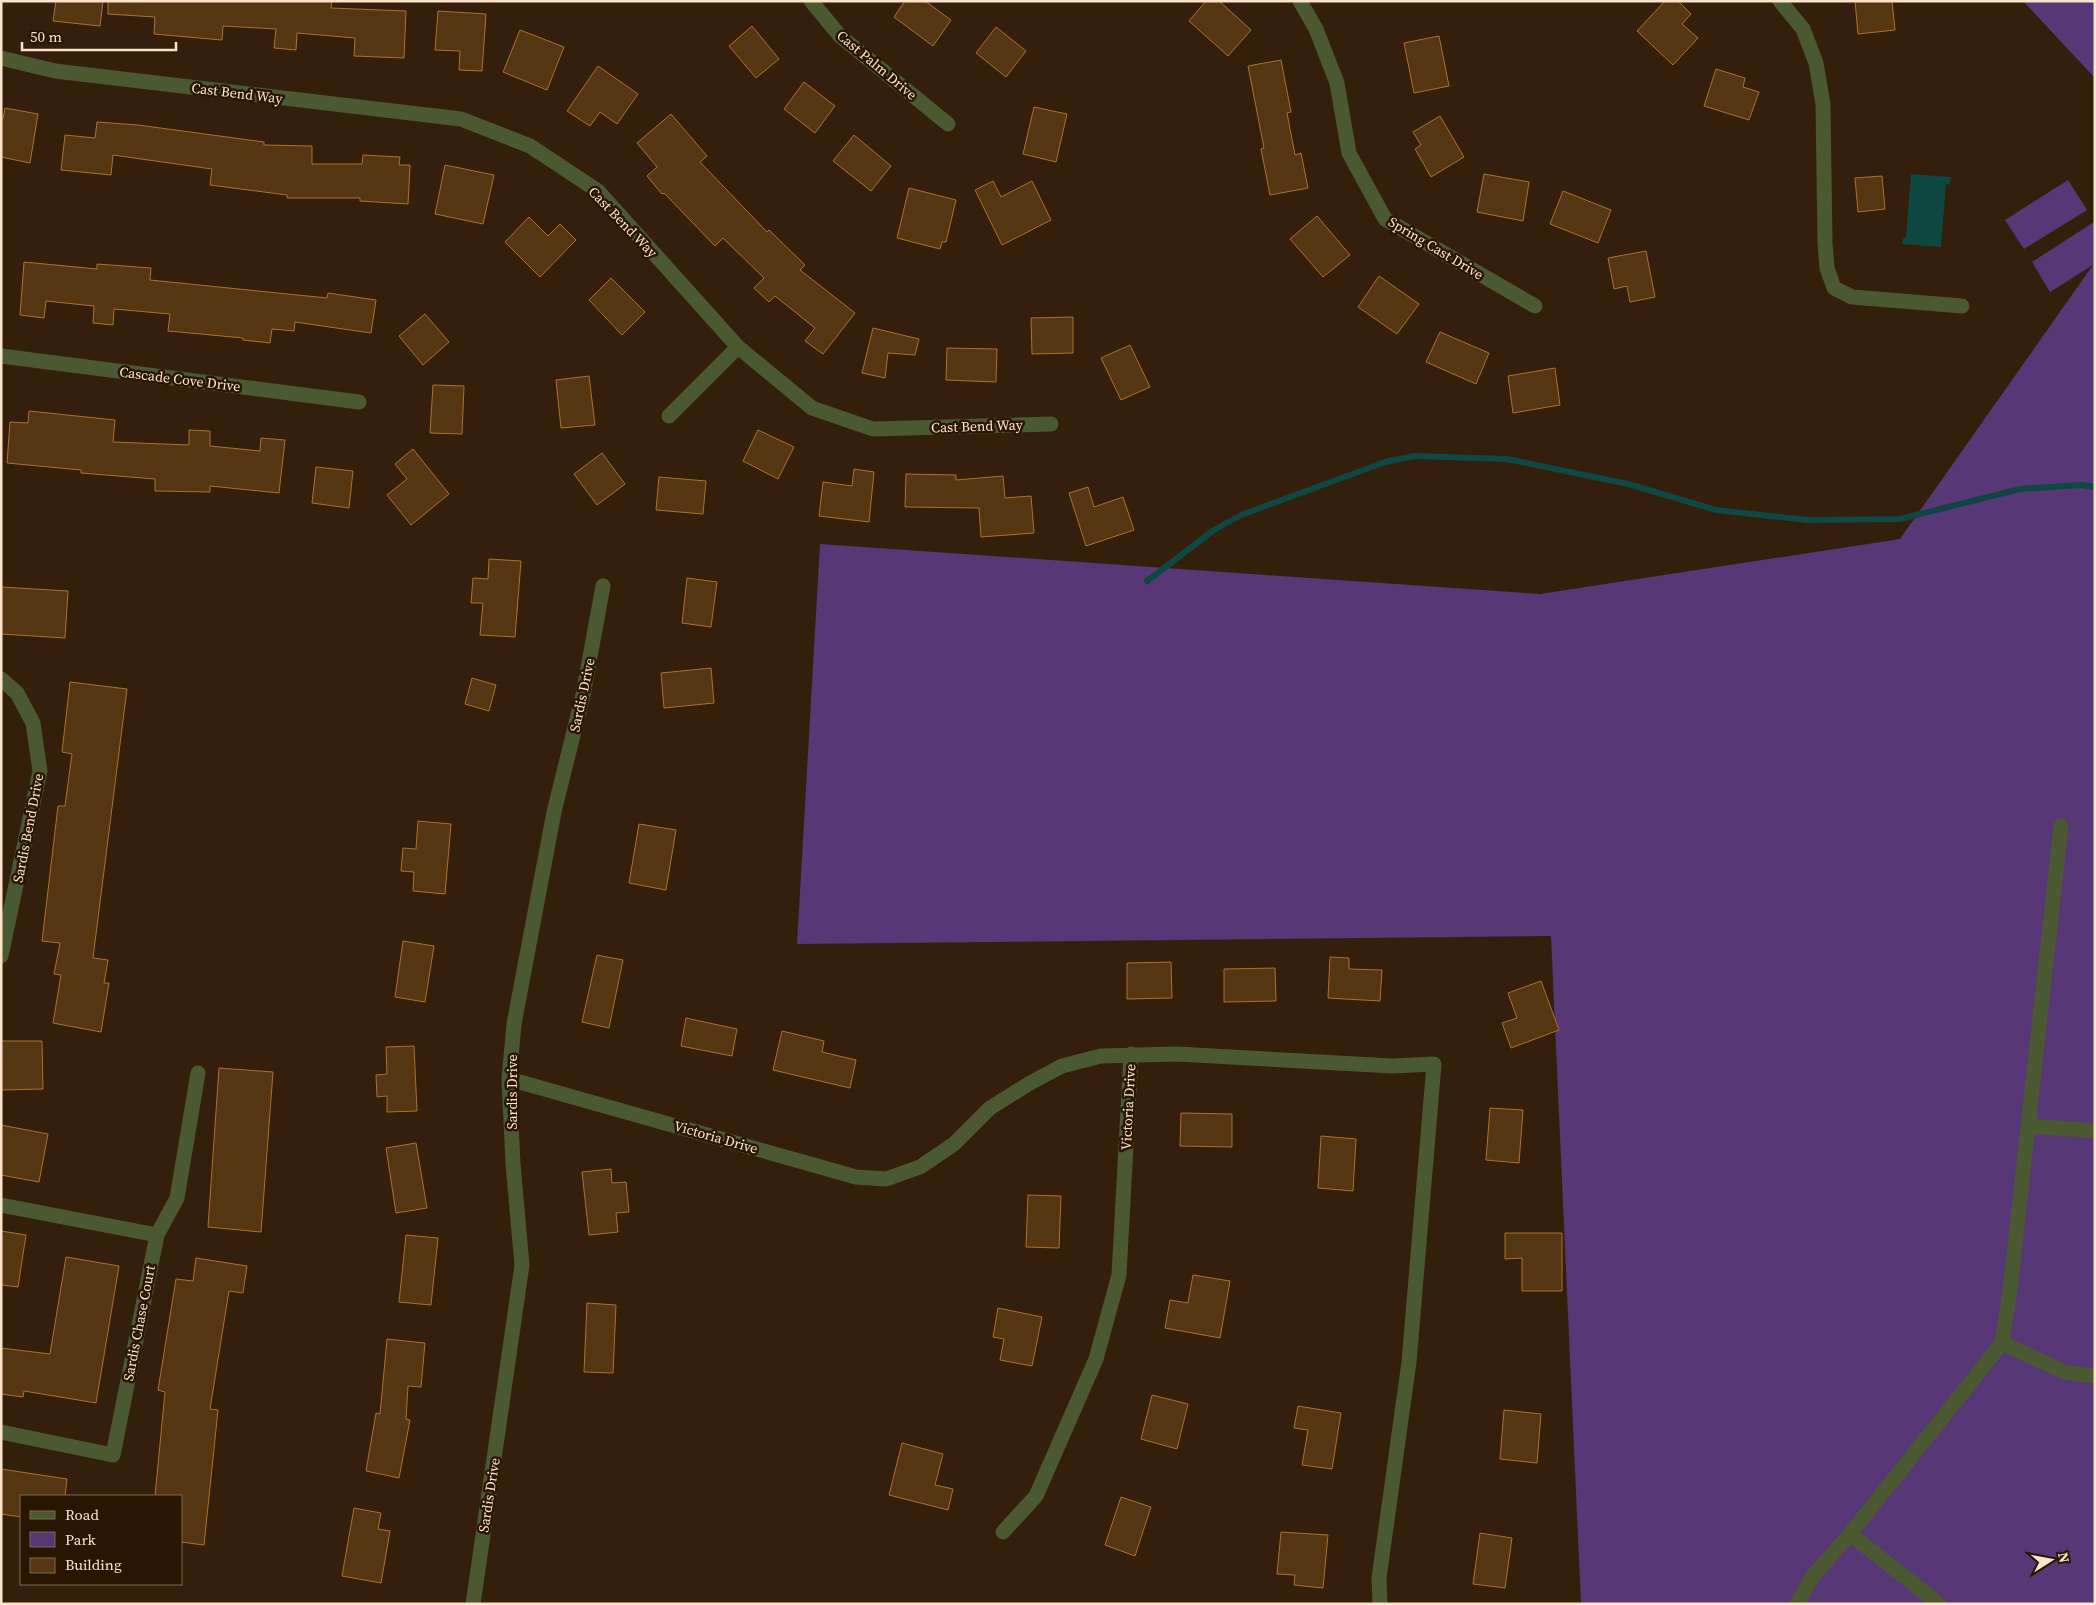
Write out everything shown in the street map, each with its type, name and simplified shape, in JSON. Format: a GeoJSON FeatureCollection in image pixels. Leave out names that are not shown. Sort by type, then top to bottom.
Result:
{"type":"FeatureCollection","features":[{"type":"Feature","properties":{"kind":"street","name":"Cast Palm Drive"},"geometry":{"type":"LineString","coordinates":[[811,1],[840,36],[948,124]]}},
{"type":"Feature","properties":{"kind":"street","name":"Spring Cast Drive"},"geometry":{"type":"LineString","coordinates":[[1300,1],[1316,29],[1337,83],[1349,153],[1385,219],[1535,306]]}},
{"type":"Feature","properties":{"kind":"street"},"geometry":{"type":"LineString","coordinates":[[1780,1],[1803,29],[1816,63],[1824,104],[1826,260],[1834,288],[1852,298],[1962,306]]}},
{"type":"Feature","properties":{"kind":"street","name":"Cast Bend Way"},"geometry":{"type":"LineString","coordinates":[[1,58],[55,71],[461,120],[530,146],[598,190],[738,347],[812,408],[873,429],[1051,424]]}},
{"type":"Feature","properties":{"kind":"street"},"geometry":{"type":"LineString","coordinates":[[669,416],[738,347]]}},
{"type":"Feature","properties":{"kind":"street","name":"Cascade Cove Drive"},"geometry":{"type":"LineString","coordinates":[[1,356],[358,402]]}},
{"type":"Feature","properties":{"kind":"street","name":"Sardis Drive"},"geometry":{"type":"LineString","coordinates":[[473,1604],[522,1264],[513,1164],[509,1079],[514,1024],[554,812],[583,695],[603,586]]}},
{"type":"Feature","properties":{"kind":"street","name":"Sardis Bend Drive"},"geometry":{"type":"LineString","coordinates":[[1,679],[17,694],[33,723],[40,771],[1,956]]}},
{"type":"Feature","properties":{"kind":"street"},"geometry":{"type":"LineString","coordinates":[[1798,1604],[1812,1577],[1850,1534],[2002,1343],[2029,1126],[2061,826]]}},
{"type":"Feature","properties":{"kind":"street"},"geometry":{"type":"LineString","coordinates":[[1131,1054],[1296,1059],[1392,1066],[1434,1064],[1410,1352],[1379,1578],[1380,1604]]}},
{"type":"Feature","properties":{"kind":"street","name":"Victoria Drive"},"geometry":{"type":"LineString","coordinates":[[509,1079],[856,1177],[886,1179],[920,1167],[954,1144],[990,1108],[1062,1066],[1101,1056],[1131,1054],[1119,1275],[1096,1359],[1036,1496],[1003,1532]]}},
{"type":"Feature","properties":{"kind":"street"},"geometry":{"type":"LineString","coordinates":[[1,1205],[157,1235],[177,1198],[198,1073]]}},
{"type":"Feature","properties":{"kind":"street"},"geometry":{"type":"LineString","coordinates":[[2029,1126],[2095,1130]]}},
{"type":"Feature","properties":{"kind":"street","name":"Sardis Chase Court"},"geometry":{"type":"LineString","coordinates":[[1,1432],[113,1455],[157,1235]]}},
{"type":"Feature","properties":{"kind":"street"},"geometry":{"type":"LineString","coordinates":[[2002,1343],[2064,1372],[2095,1376]]}},
{"type":"Feature","properties":{"kind":"street"},"geometry":{"type":"LineString","coordinates":[[1850,1534],[1939,1604]]}},
{"type":"Feature","properties":{"kind":"green space"},"geometry":{"type":"Polygon","coordinates":[[[2023,1],[2095,1],[2095,78],[2023,1]]]}},
{"type":"Feature","properties":{"kind":"green space"},"geometry":{"type":"Polygon","coordinates":[[[2068,180],[2087,210],[2024,249],[2005,220],[2068,180]]]}},
{"type":"Feature","properties":{"kind":"green space"},"geometry":{"type":"Polygon","coordinates":[[[2094,222],[2095,1604],[1581,1604],[1551,936],[797,944],[820,544],[1540,594],[1900,539],[2093,265],[2050,292],[2032,262],[2094,222]]]}},
{"type":"Feature","properties":{"kind":"water"},"geometry":{"type":"Polygon","coordinates":[[[1911,174],[1951,177],[1950,185],[1946,184],[1941,247],[1902,244],[1903,238],[1906,238],[1911,174]]]}},
{"type":"Feature","properties":{"kind":"building"},"geometry":{"type":"Polygon","coordinates":[[[56,1],[103,1],[100,26],[53,21],[56,1]]]}},
{"type":"Feature","properties":{"kind":"building"},"geometry":{"type":"Polygon","coordinates":[[[108,1],[332,1],[331,8],[406,11],[404,58],[354,56],[355,38],[297,33],[296,50],[274,48],[276,29],[223,26],[222,40],[154,34],[155,17],[108,14],[108,1]]]}},
{"type":"Feature","properties":{"kind":"building"},"geometry":{"type":"Polygon","coordinates":[[[905,1],[925,1],[951,20],[933,46],[894,17],[905,1]]]}},
{"type":"Feature","properties":{"kind":"building"},"geometry":{"type":"Polygon","coordinates":[[[1206,1],[1219,1],[1251,30],[1228,56],[1189,21],[1206,1]]]}},
{"type":"Feature","properties":{"kind":"building"},"geometry":{"type":"Polygon","coordinates":[[[1665,1],[1678,1],[1691,14],[1682,24],[1698,38],[1673,65],[1637,31],[1665,1]]]}},
{"type":"Feature","properties":{"kind":"building"},"geometry":{"type":"Polygon","coordinates":[[[1855,1],[1892,1],[1895,30],[1858,34],[1855,1]]]}},
{"type":"Feature","properties":{"kind":"building"},"geometry":{"type":"Polygon","coordinates":[[[438,11],[486,14],[482,71],[459,70],[460,51],[435,50],[438,11]]]}},
{"type":"Feature","properties":{"kind":"building"},"geometry":{"type":"Polygon","coordinates":[[[752,26],[779,59],[756,78],[729,46],[752,26]]]}},
{"type":"Feature","properties":{"kind":"building"},"geometry":{"type":"Polygon","coordinates":[[[996,27],[1026,51],[1006,77],[976,53],[996,27]]]}},
{"type":"Feature","properties":{"kind":"building"},"geometry":{"type":"Polygon","coordinates":[[[520,30],[564,47],[547,90],[503,72],[520,30]]]}},
{"type":"Feature","properties":{"kind":"building"},"geometry":{"type":"Polygon","coordinates":[[[1439,36],[1449,86],[1414,93],[1404,43],[1439,36]]]}},
{"type":"Feature","properties":{"kind":"building"},"geometry":{"type":"Polygon","coordinates":[[[1281,60],[1291,112],[1287,113],[1295,155],[1301,153],[1308,188],[1270,195],[1261,149],[1264,148],[1248,66],[1281,60]]]}},
{"type":"Feature","properties":{"kind":"building"},"geometry":{"type":"Polygon","coordinates":[[[598,66],[638,94],[617,124],[600,112],[590,126],[567,111],[598,66]]]}},
{"type":"Feature","properties":{"kind":"building"},"geometry":{"type":"Polygon","coordinates":[[[1716,69],[1745,78],[1743,87],[1759,92],[1749,120],[1704,106],[1716,69]]]}},
{"type":"Feature","properties":{"kind":"building"},"geometry":{"type":"Polygon","coordinates":[[[804,82],[835,106],[815,133],[784,109],[804,82]]]}},
{"type":"Feature","properties":{"kind":"building"},"geometry":{"type":"Polygon","coordinates":[[[1034,107],[1067,114],[1056,162],[1023,154],[1034,107]]]}},
{"type":"Feature","properties":{"kind":"building"},"geometry":{"type":"Polygon","coordinates":[[[5,108],[38,114],[30,163],[1,157],[1,118],[3,119],[5,108]]]}},
{"type":"Feature","properties":{"kind":"building"},"geometry":{"type":"Polygon","coordinates":[[[671,114],[707,156],[700,162],[767,232],[769,230],[805,265],[800,270],[855,313],[823,354],[805,341],[815,328],[775,296],[769,302],[754,288],[764,278],[723,238],[715,246],[664,193],[662,194],[647,176],[657,167],[637,143],[671,114]]]}},
{"type":"Feature","properties":{"kind":"building"},"geometry":{"type":"Polygon","coordinates":[[[1440,116],[1464,157],[1431,177],[1415,149],[1421,145],[1413,132],[1440,116]]]}},
{"type":"Feature","properties":{"kind":"building"},"geometry":{"type":"Polygon","coordinates":[[[97,122],[138,125],[264,142],[264,145],[312,146],[312,164],[362,164],[363,155],[400,157],[399,165],[410,165],[408,204],[360,201],[360,198],[287,198],[287,195],[210,185],[212,169],[113,155],[111,175],[61,170],[65,135],[95,138],[97,122]]]}},
{"type":"Feature","properties":{"kind":"building"},"geometry":{"type":"Polygon","coordinates":[[[854,135],[891,166],[871,191],[833,161],[854,135]]]}},
{"type":"Feature","properties":{"kind":"building"},"geometry":{"type":"Polygon","coordinates":[[[445,165],[494,175],[483,224],[435,214],[445,165]]]}},
{"type":"Feature","properties":{"kind":"building"},"geometry":{"type":"Polygon","coordinates":[[[1484,174],[1529,182],[1523,221],[1477,212],[1484,174]]]}},
{"type":"Feature","properties":{"kind":"building"},"geometry":{"type":"Polygon","coordinates":[[[1882,176],[1885,209],[1858,212],[1855,178],[1882,176]]]}},
{"type":"Feature","properties":{"kind":"building"},"geometry":{"type":"Polygon","coordinates":[[[993,181],[1001,197],[1032,181],[1051,220],[1002,245],[975,190],[993,181]]]}},
{"type":"Feature","properties":{"kind":"building"},"geometry":{"type":"Polygon","coordinates":[[[909,188],[956,200],[946,242],[942,242],[940,249],[897,238],[909,188]]]}},
{"type":"Feature","properties":{"kind":"building"},"geometry":{"type":"Polygon","coordinates":[[[1563,191],[1611,210],[1598,243],[1550,224],[1563,191]]]}},
{"type":"Feature","properties":{"kind":"building"},"geometry":{"type":"Polygon","coordinates":[[[1317,216],[1350,255],[1323,277],[1290,239],[1317,216]]]}},
{"type":"Feature","properties":{"kind":"building"},"geometry":{"type":"Polygon","coordinates":[[[529,217],[548,236],[560,224],[576,240],[540,277],[505,242],[529,217]]]}},
{"type":"Feature","properties":{"kind":"building"},"geometry":{"type":"Polygon","coordinates":[[[1646,251],[1655,297],[1630,302],[1627,286],[1614,289],[1608,258],[1646,251]]]}},
{"type":"Feature","properties":{"kind":"building"},"geometry":{"type":"Polygon","coordinates":[[[24,262],[97,269],[97,264],[151,268],[150,280],[327,298],[328,293],[376,300],[371,333],[295,322],[294,331],[272,329],[270,343],[243,340],[243,338],[168,331],[170,314],[114,309],[113,325],[93,323],[94,306],[46,301],[44,318],[20,315],[24,262]]]}},
{"type":"Feature","properties":{"kind":"building"},"geometry":{"type":"Polygon","coordinates":[[[1379,276],[1419,304],[1397,334],[1358,307],[1379,276]]]}},
{"type":"Feature","properties":{"kind":"building"},"geometry":{"type":"Polygon","coordinates":[[[611,278],[645,312],[622,335],[589,300],[611,278]]]}},
{"type":"Feature","properties":{"kind":"building"},"geometry":{"type":"Polygon","coordinates":[[[425,314],[449,342],[423,365],[399,336],[425,314]]]}},
{"type":"Feature","properties":{"kind":"building"},"geometry":{"type":"Polygon","coordinates":[[[1073,317],[1073,353],[1032,354],[1031,318],[1073,317]]]}},
{"type":"Feature","properties":{"kind":"building"},"geometry":{"type":"Polygon","coordinates":[[[873,328],[919,339],[915,355],[888,353],[885,378],[862,373],[873,328]]]}},
{"type":"Feature","properties":{"kind":"building"},"geometry":{"type":"Polygon","coordinates":[[[1440,332],[1489,353],[1476,384],[1426,362],[1440,332]]]}},
{"type":"Feature","properties":{"kind":"building"},"geometry":{"type":"Polygon","coordinates":[[[1130,345],[1150,387],[1121,400],[1101,358],[1130,345]]]}},
{"type":"Feature","properties":{"kind":"building"},"geometry":{"type":"Polygon","coordinates":[[[947,348],[997,349],[996,382],[946,380],[947,348]]]}},
{"type":"Feature","properties":{"kind":"building"},"geometry":{"type":"Polygon","coordinates":[[[1555,368],[1560,405],[1513,413],[1508,376],[1555,368]]]}},
{"type":"Feature","properties":{"kind":"building"},"geometry":{"type":"Polygon","coordinates":[[[589,376],[595,425],[561,428],[556,380],[589,376]]]}},
{"type":"Feature","properties":{"kind":"building"},"geometry":{"type":"Polygon","coordinates":[[[433,385],[464,386],[462,434],[430,433],[433,385]]]}},
{"type":"Feature","properties":{"kind":"building"},"geometry":{"type":"Polygon","coordinates":[[[29,411],[115,420],[113,442],[189,445],[189,430],[210,431],[210,446],[260,451],[261,438],[285,440],[279,493],[210,486],[210,492],[155,491],[155,479],[81,473],[81,470],[7,463],[10,422],[28,423],[29,411]]]}},
{"type":"Feature","properties":{"kind":"building"},"geometry":{"type":"Polygon","coordinates":[[[758,430],[794,447],[778,479],[743,461],[758,430]]]}},
{"type":"Feature","properties":{"kind":"building"},"geometry":{"type":"Polygon","coordinates":[[[413,449],[449,494],[411,525],[387,495],[407,479],[395,464],[413,449]]]}},
{"type":"Feature","properties":{"kind":"building"},"geometry":{"type":"Polygon","coordinates":[[[602,453],[625,484],[597,505],[574,474],[602,453]]]}},
{"type":"Feature","properties":{"kind":"building"},"geometry":{"type":"Polygon","coordinates":[[[316,467],[353,471],[349,508],[312,503],[316,467]]]}},
{"type":"Feature","properties":{"kind":"building"},"geometry":{"type":"Polygon","coordinates":[[[854,469],[874,472],[869,522],[819,516],[823,482],[852,486],[854,469]]]}},
{"type":"Feature","properties":{"kind":"building"},"geometry":{"type":"Polygon","coordinates":[[[906,474],[956,475],[956,480],[1003,476],[1005,498],[1031,496],[1034,533],[981,537],[979,508],[905,507],[906,474]]]}},
{"type":"Feature","properties":{"kind":"building"},"geometry":{"type":"Polygon","coordinates":[[[659,477],[706,481],[703,514],[656,510],[659,477]]]}},
{"type":"Feature","properties":{"kind":"building"},"geometry":{"type":"Polygon","coordinates":[[[1088,487],[1094,507],[1123,497],[1134,530],[1086,546],[1069,493],[1088,487]]]}},
{"type":"Feature","properties":{"kind":"building"},"geometry":{"type":"Polygon","coordinates":[[[489,559],[521,561],[515,637],[480,635],[483,603],[471,603],[473,578],[488,579],[489,559]]]}},
{"type":"Feature","properties":{"kind":"building"},"geometry":{"type":"Polygon","coordinates":[[[687,578],[717,582],[711,627],[682,623],[687,578]]]}},
{"type":"Feature","properties":{"kind":"building"},"geometry":{"type":"Polygon","coordinates":[[[1,587],[68,591],[65,638],[1,634],[1,587]]]}},
{"type":"Feature","properties":{"kind":"building"},"geometry":{"type":"Polygon","coordinates":[[[711,668],[714,703],[664,708],[661,673],[711,668]]]}},
{"type":"Feature","properties":{"kind":"building"},"geometry":{"type":"Polygon","coordinates":[[[472,678],[496,685],[489,711],[465,704],[472,678]]]}},
{"type":"Feature","properties":{"kind":"building"},"geometry":{"type":"Polygon","coordinates":[[[70,682],[127,689],[93,958],[108,960],[104,983],[109,983],[101,1032],[53,1023],[61,975],[54,974],[60,943],[42,941],[58,806],[65,806],[72,754],[62,752],[70,682]]]}},
{"type":"Feature","properties":{"kind":"building"},"geometry":{"type":"Polygon","coordinates":[[[418,821],[451,824],[445,894],[413,891],[414,872],[401,871],[403,848],[416,849],[418,821]]]}},
{"type":"Feature","properties":{"kind":"building"},"geometry":{"type":"Polygon","coordinates":[[[639,824],[676,830],[666,890],[629,883],[639,824]]]}},
{"type":"Feature","properties":{"kind":"building"},"geometry":{"type":"Polygon","coordinates":[[[403,941],[434,946],[425,1002],[395,997],[403,941]]]}},
{"type":"Feature","properties":{"kind":"building"},"geometry":{"type":"Polygon","coordinates":[[[597,955],[623,960],[609,1028],[582,1022],[597,955]]]}},
{"type":"Feature","properties":{"kind":"building"},"geometry":{"type":"Polygon","coordinates":[[[1330,957],[1349,958],[1349,969],[1382,970],[1380,1001],[1328,998],[1330,957]]]}},
{"type":"Feature","properties":{"kind":"building"},"geometry":{"type":"Polygon","coordinates":[[[1171,962],[1172,998],[1127,999],[1127,963],[1171,962]]]}},
{"type":"Feature","properties":{"kind":"building"},"geometry":{"type":"Polygon","coordinates":[[[1275,968],[1276,1001],[1224,1002],[1224,969],[1275,968]]]}},
{"type":"Feature","properties":{"kind":"building"},"geometry":{"type":"Polygon","coordinates":[[[1541,981],[1559,1030],[1511,1048],[1502,1023],[1517,1018],[1508,993],[1541,981]]]}},
{"type":"Feature","properties":{"kind":"building"},"geometry":{"type":"Polygon","coordinates":[[[686,1018],[737,1029],[732,1056],[681,1046],[686,1018]]]}},
{"type":"Feature","properties":{"kind":"building"},"geometry":{"type":"Polygon","coordinates":[[[782,1031],[824,1041],[822,1052],[856,1060],[850,1088],[773,1070],[782,1031]]]}},
{"type":"Feature","properties":{"kind":"building"},"geometry":{"type":"Polygon","coordinates":[[[1,1041],[42,1041],[43,1089],[1,1090],[1,1041]]]}},
{"type":"Feature","properties":{"kind":"building"},"geometry":{"type":"Polygon","coordinates":[[[414,1046],[417,1111],[387,1112],[387,1096],[377,1097],[376,1075],[387,1074],[386,1047],[414,1046]]]}},
{"type":"Feature","properties":{"kind":"building"},"geometry":{"type":"Polygon","coordinates":[[[219,1068],[273,1072],[261,1232],[208,1227],[219,1068]]]}},
{"type":"Feature","properties":{"kind":"building"},"geometry":{"type":"Polygon","coordinates":[[[1490,1108],[1523,1110],[1519,1163],[1486,1160],[1490,1108]]]}},
{"type":"Feature","properties":{"kind":"building"},"geometry":{"type":"Polygon","coordinates":[[[1181,1113],[1232,1114],[1232,1147],[1180,1146],[1181,1113]]]}},
{"type":"Feature","properties":{"kind":"building"},"geometry":{"type":"Polygon","coordinates":[[[1,1125],[48,1134],[39,1182],[1,1175],[1,1125]]]}},
{"type":"Feature","properties":{"kind":"building"},"geometry":{"type":"Polygon","coordinates":[[[1321,1136],[1356,1139],[1353,1191],[1318,1188],[1321,1136]]]}},
{"type":"Feature","properties":{"kind":"building"},"geometry":{"type":"Polygon","coordinates":[[[416,1143],[427,1208],[396,1213],[386,1148],[416,1143]]]}},
{"type":"Feature","properties":{"kind":"building"},"geometry":{"type":"Polygon","coordinates":[[[611,1169],[612,1183],[626,1182],[629,1212],[616,1213],[618,1232],[589,1235],[582,1172],[611,1169]]]}},
{"type":"Feature","properties":{"kind":"building"},"geometry":{"type":"Polygon","coordinates":[[[1028,1195],[1061,1196],[1059,1248],[1026,1247],[1028,1195]]]}},
{"type":"Feature","properties":{"kind":"building"},"geometry":{"type":"Polygon","coordinates":[[[1,1231],[26,1235],[18,1287],[1,1285],[1,1231]]]}},
{"type":"Feature","properties":{"kind":"building"},"geometry":{"type":"Polygon","coordinates":[[[1505,1233],[1562,1233],[1562,1291],[1522,1291],[1522,1258],[1505,1259],[1505,1233]]]}},
{"type":"Feature","properties":{"kind":"building"},"geometry":{"type":"Polygon","coordinates":[[[406,1235],[438,1238],[431,1305],[399,1302],[406,1235]]]}},
{"type":"Feature","properties":{"kind":"building"},"geometry":{"type":"Polygon","coordinates":[[[66,1257],[119,1266],[96,1403],[24,1391],[23,1397],[1,1394],[1,1348],[50,1354],[66,1257]]]}},
{"type":"Feature","properties":{"kind":"building"},"geometry":{"type":"Polygon","coordinates":[[[196,1258],[247,1266],[243,1293],[229,1291],[210,1409],[218,1410],[204,1545],[182,1542],[182,1495],[155,1495],[165,1392],[158,1390],[176,1279],[193,1281],[196,1258]]]}},
{"type":"Feature","properties":{"kind":"building"},"geometry":{"type":"Polygon","coordinates":[[[1193,1275],[1230,1281],[1220,1338],[1165,1328],[1170,1300],[1188,1303],[1193,1275]]]}},
{"type":"Feature","properties":{"kind":"building"},"geometry":{"type":"Polygon","coordinates":[[[587,1303],[616,1305],[613,1373],[584,1372],[587,1303]]]}},
{"type":"Feature","properties":{"kind":"building"},"geometry":{"type":"Polygon","coordinates":[[[998,1308],[1042,1317],[1032,1366],[1000,1360],[1004,1339],[993,1337],[998,1308]]]}},
{"type":"Feature","properties":{"kind":"building"},"geometry":{"type":"Polygon","coordinates":[[[387,1339],[425,1343],[421,1387],[408,1386],[406,1419],[410,1420],[399,1478],[366,1471],[376,1413],[380,1414],[387,1339]]]}},
{"type":"Feature","properties":{"kind":"building"},"geometry":{"type":"Polygon","coordinates":[[[1152,1395],[1188,1404],[1177,1449],[1141,1439],[1152,1395]]]}},
{"type":"Feature","properties":{"kind":"building"},"geometry":{"type":"Polygon","coordinates":[[[1298,1406],[1341,1413],[1332,1469],[1302,1465],[1308,1430],[1294,1428],[1298,1406]]]}},
{"type":"Feature","properties":{"kind":"building"},"geometry":{"type":"Polygon","coordinates":[[[1504,1410],[1541,1414],[1537,1463],[1500,1459],[1504,1410]]]}},
{"type":"Feature","properties":{"kind":"building"},"geometry":{"type":"Polygon","coordinates":[[[902,1443],[943,1454],[935,1485],[953,1489],[948,1510],[889,1495],[902,1443]]]}},
{"type":"Feature","properties":{"kind":"building"},"geometry":{"type":"Polygon","coordinates":[[[1,1469],[67,1479],[65,1495],[20,1495],[20,1517],[1,1514],[1,1469]]]}},
{"type":"Feature","properties":{"kind":"building"},"geometry":{"type":"Polygon","coordinates":[[[1121,1497],[1151,1507],[1135,1556],[1105,1545],[1121,1497]]]}},
{"type":"Feature","properties":{"kind":"building"},"geometry":{"type":"Polygon","coordinates":[[[354,1508],[381,1513],[378,1529],[390,1531],[381,1583],[342,1576],[354,1508]]]}},
{"type":"Feature","properties":{"kind":"building"},"geometry":{"type":"Polygon","coordinates":[[[1281,1532],[1328,1535],[1323,1588],[1294,1585],[1295,1575],[1277,1574],[1281,1532]]]}},
{"type":"Feature","properties":{"kind":"building"},"geometry":{"type":"Polygon","coordinates":[[[1480,1533],[1512,1538],[1505,1588],[1473,1584],[1480,1533]]]}},
{"type":"Feature","properties":{"kind":"waterway"},"geometry":{"type":"LineString","coordinates":[[1147,581],[1214,530],[1241,515],[1385,462],[1415,456],[1507,459],[1628,484],[1716,510],[1808,520],[1900,519],[2020,489],[2081,485],[2095,487]]}}]}
